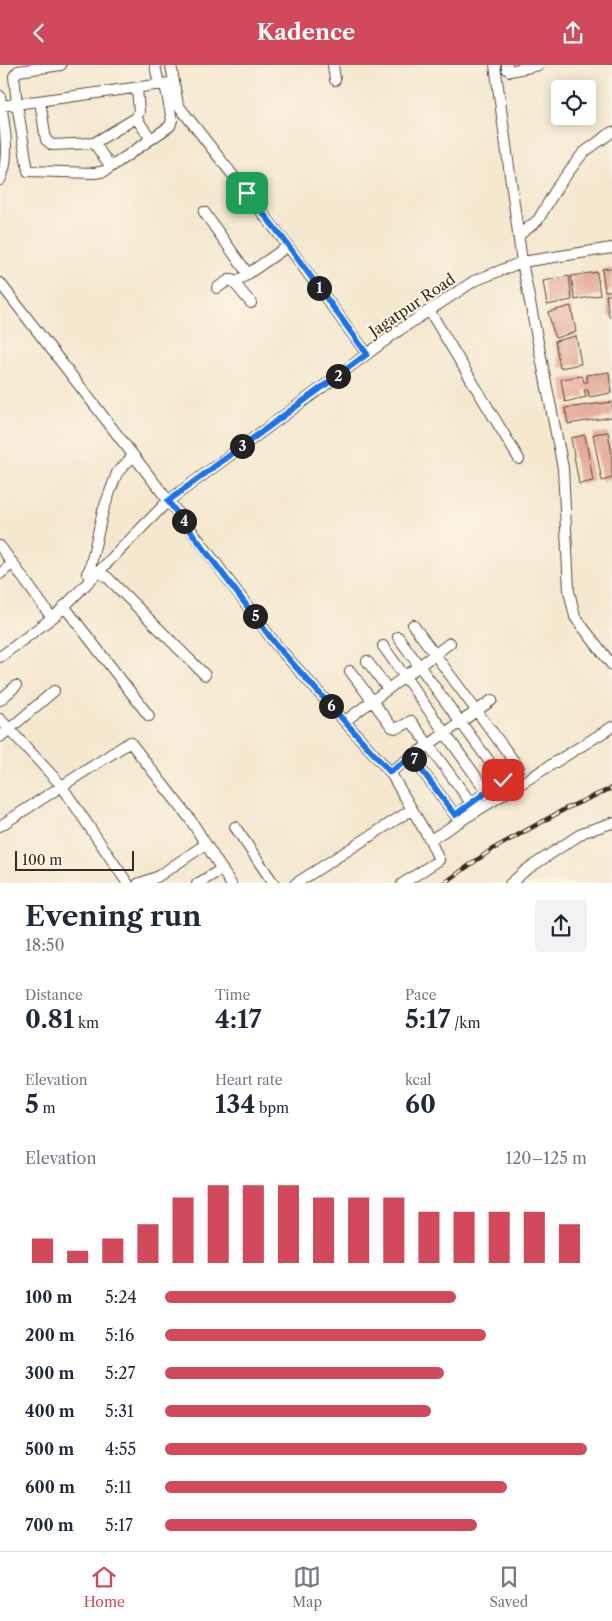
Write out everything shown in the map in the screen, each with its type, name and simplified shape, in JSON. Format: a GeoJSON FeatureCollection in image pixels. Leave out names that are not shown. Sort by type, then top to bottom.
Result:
{"type":"FeatureCollection","features":[{"type":"Feature","properties":{"kind":"street"},"geometry":{"type":"LineString","coordinates":[[61,65],[15,73],[16,104],[28,171],[96,173],[111,167],[170,125],[172,123],[166,84],[171,65]]}},
{"type":"Feature","properties":{"kind":"street"},"geometry":{"type":"LineString","coordinates":[[155,65],[178,105],[288,246],[367,354]]}},
{"type":"Feature","properties":{"kind":"street"},"geometry":{"type":"LineString","coordinates":[[333,65],[335,80]]}},
{"type":"Feature","properties":{"kind":"street"},"geometry":{"type":"LineString","coordinates":[[495,65],[522,262],[563,468],[569,591],[575,617],[612,665]]}},
{"type":"Feature","properties":{"kind":"street"},"geometry":{"type":"LineString","coordinates":[[507,65],[507,69],[510,71],[532,66]]}},
{"type":"Feature","properties":{"kind":"street"},"geometry":{"type":"LineString","coordinates":[[0,180],[5,170],[7,158],[1,101],[16,104],[166,84]]}},
{"type":"Feature","properties":{"kind":"street"},"geometry":{"type":"LineString","coordinates":[[40,101],[48,144],[94,143],[136,118],[139,112],[137,87]]}},
{"type":"Feature","properties":{"kind":"street"},"geometry":{"type":"LineString","coordinates":[[136,118],[151,139]]}},
{"type":"Feature","properties":{"kind":"street"},"geometry":{"type":"LineString","coordinates":[[518,236],[538,220],[558,186],[583,153],[612,132]]}},
{"type":"Feature","properties":{"kind":"street"},"geometry":{"type":"LineString","coordinates":[[94,143],[111,167]]}},
{"type":"Feature","properties":{"kind":"street"},"geometry":{"type":"LineString","coordinates":[[204,212],[248,274]]}},
{"type":"Feature","properties":{"kind":"street"},"geometry":{"type":"LineString","coordinates":[[235,283],[288,246]]}},
{"type":"Feature","properties":{"kind":"street","name":"Jagatpur Road"},"geometry":{"type":"LineString","coordinates":[[0,657],[52,617],[73,598],[94,570],[168,501],[429,310],[474,281],[522,262],[612,248]]}},
{"type":"Feature","properties":{"kind":"street"},"geometry":{"type":"LineString","coordinates":[[217,288],[232,279],[251,303]]}},
{"type":"Feature","properties":{"kind":"street"},"geometry":{"type":"LineString","coordinates":[[0,283],[277,646],[390,772],[430,840],[439,860],[402,883]]}},
{"type":"Feature","properties":{"kind":"street"},"geometry":{"type":"LineString","coordinates":[[429,310],[519,459]]}},
{"type":"Feature","properties":{"kind":"street","name":"Jagatpur Road"},"geometry":{"type":"LineString","coordinates":[[94,570],[103,511],[117,473],[133,456]]}},
{"type":"Feature","properties":{"kind":"street"},"geometry":{"type":"LineString","coordinates":[[0,546],[52,617]]}},
{"type":"Feature","properties":{"kind":"street"},"geometry":{"type":"LineString","coordinates":[[0,574],[13,563]]}},
{"type":"Feature","properties":{"kind":"street"},"geometry":{"type":"LineString","coordinates":[[94,570],[107,577],[205,675]]}},
{"type":"Feature","properties":{"kind":"street"},"geometry":{"type":"LineString","coordinates":[[64,606],[149,716]]}},
{"type":"Feature","properties":{"kind":"street"},"geometry":{"type":"LineString","coordinates":[[412,757],[455,815],[519,768],[413,625]]}},
{"type":"Feature","properties":{"kind":"street"},"geometry":{"type":"LineString","coordinates":[[398,637],[503,780]]}},
{"type":"Feature","properties":{"kind":"street"},"geometry":{"type":"LineString","coordinates":[[345,721],[450,643]]}},
{"type":"Feature","properties":{"kind":"street"},"geometry":{"type":"LineString","coordinates":[[383,646],[488,792]]}},
{"type":"Feature","properties":{"kind":"street"},"geometry":{"type":"LineString","coordinates":[[367,661],[388,689]]}},
{"type":"Feature","properties":{"kind":"street"},"geometry":{"type":"LineString","coordinates":[[350,671],[392,727],[395,729],[411,721],[471,803]]}},
{"type":"Feature","properties":{"kind":"street"},"geometry":{"type":"LineString","coordinates":[[0,700],[16,686]]}},
{"type":"Feature","properties":{"kind":"street"},"geometry":{"type":"LineString","coordinates":[[0,737],[54,691]]}},
{"type":"Feature","properties":{"kind":"street"},"geometry":{"type":"LineString","coordinates":[[390,772],[492,699]]}},
{"type":"Feature","properties":{"kind":"street"},"geometry":{"type":"LineString","coordinates":[[0,719],[61,785],[128,883]]}},
{"type":"Feature","properties":{"kind":"street"},"geometry":{"type":"LineString","coordinates":[[430,840],[612,727]]}},
{"type":"Feature","properties":{"kind":"street"},"geometry":{"type":"LineString","coordinates":[[0,825],[130,742],[190,819],[231,883]]}},
{"type":"Feature","properties":{"kind":"street"},"geometry":{"type":"LineString","coordinates":[[295,883],[411,810]]}},
{"type":"Feature","properties":{"kind":"street"},"geometry":{"type":"LineString","coordinates":[[510,883],[584,832],[612,823]]}},
{"type":"Feature","properties":{"kind":"street"},"geometry":{"type":"LineString","coordinates":[[235,827],[274,883]]}},
{"type":"Feature","properties":{"kind":"street"},"geometry":{"type":"LineString","coordinates":[[138,883],[157,877],[206,844]]}},
{"type":"Feature","properties":{"kind":"street"},"geometry":{"type":"LineString","coordinates":[[197,883],[222,869]]}},
{"type":"Feature","properties":{"kind":"building"},"geometry":{"type":"Polygon","coordinates":[[[612,268],[612,291],[605,291],[602,269],[612,268]]]}},
{"type":"Feature","properties":{"kind":"building"},"geometry":{"type":"Polygon","coordinates":[[[597,272],[600,295],[575,300],[571,276],[597,272]]]}},
{"type":"Feature","properties":{"kind":"building"},"geometry":{"type":"Polygon","coordinates":[[[569,276],[572,300],[547,305],[543,281],[569,276]]]}},
{"type":"Feature","properties":{"kind":"building"},"geometry":{"type":"Polygon","coordinates":[[[606,295],[612,295],[612,317],[609,317],[606,295]]]}},
{"type":"Feature","properties":{"kind":"building"},"geometry":{"type":"Polygon","coordinates":[[[571,306],[576,332],[555,338],[548,312],[571,306]]]}},
{"type":"Feature","properties":{"kind":"building"},"geometry":{"type":"Polygon","coordinates":[[[576,336],[581,364],[560,368],[555,341],[576,336]]]}},
{"type":"Feature","properties":{"kind":"building"},"geometry":{"type":"Polygon","coordinates":[[[609,372],[611,393],[589,397],[588,390],[584,390],[586,397],[565,402],[561,379],[582,376],[584,382],[588,382],[586,375],[609,372]]]}},
{"type":"Feature","properties":{"kind":"building"},"geometry":{"type":"Polygon","coordinates":[[[612,402],[612,417],[568,424],[565,408],[612,402]]]}},
{"type":"Feature","properties":{"kind":"building"},"geometry":{"type":"Polygon","coordinates":[[[608,432],[612,455],[612,478],[602,481],[593,434],[608,432]]]}},
{"type":"Feature","properties":{"kind":"building"},"geometry":{"type":"Polygon","coordinates":[[[585,435],[593,481],[579,484],[571,438],[585,435]]]}},
{"type":"Feature","properties":{"kind":"railway"},"geometry":{"type":"LineString","coordinates":[[444,883],[491,850],[567,808],[612,788]]}},
{"type":"Feature","properties":{"kind":"route"},"geometry":{"type":"LineString","coordinates":[[247,193],[282,237],[367,354],[168,501],[277,646],[390,772],[412,757],[455,815],[503,780]]}}]}
